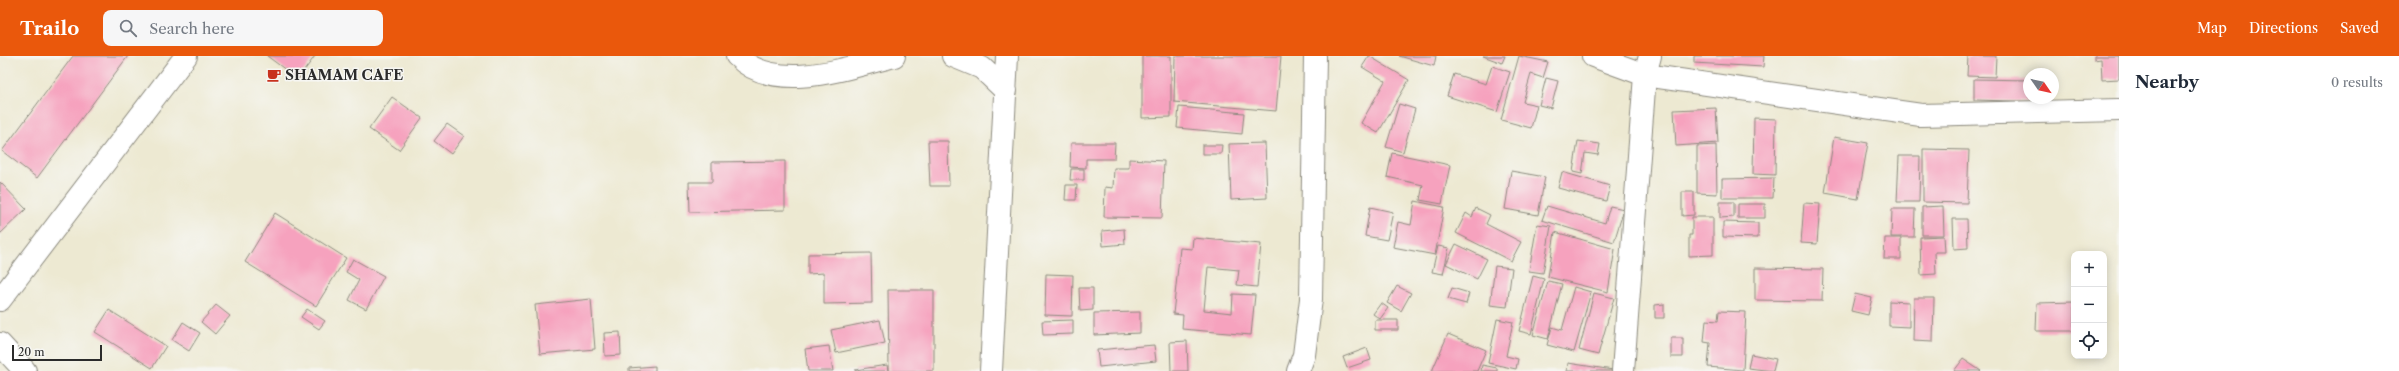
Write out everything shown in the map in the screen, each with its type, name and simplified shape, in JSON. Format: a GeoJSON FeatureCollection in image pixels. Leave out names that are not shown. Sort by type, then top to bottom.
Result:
{"type":"FeatureCollection","features":[{"type":"Feature","properties":{"kind":"street"},"geometry":{"type":"LineString","coordinates":[[0,300],[186,56]]}},
{"type":"Feature","properties":{"kind":"street"},"geometry":{"type":"LineString","coordinates":[[737,56],[761,72],[814,76],[853,68],[894,56]]}},
{"type":"Feature","properties":{"kind":"street"},"geometry":{"type":"LineString","coordinates":[[953,56],[982,68],[1006,91]]}},
{"type":"Feature","properties":{"kind":"street"},"geometry":{"type":"LineString","coordinates":[[991,371],[1007,56]]}},
{"type":"Feature","properties":{"kind":"street"},"geometry":{"type":"LineString","coordinates":[[1298,371],[1304,355],[1312,299],[1315,56]]}},
{"type":"Feature","properties":{"kind":"street"},"geometry":{"type":"LineString","coordinates":[[1593,56],[1921,115],[2119,110]]}},
{"type":"Feature","properties":{"kind":"street"},"geometry":{"type":"LineString","coordinates":[[1623,371],[1647,66]]}},
{"type":"Feature","properties":{"kind":"street"},"geometry":{"type":"LineString","coordinates":[[0,344],[25,371]]}},
{"type":"Feature","properties":{"kind":"building"},"geometry":{"type":"Polygon","coordinates":[[[73,56],[128,56],[37,178],[2,151],[73,56]]]}},
{"type":"Feature","properties":{"kind":"building"},"geometry":{"type":"Polygon","coordinates":[[[267,56],[315,56],[298,79],[267,56]]]}},
{"type":"Feature","properties":{"kind":"building"},"geometry":{"type":"Polygon","coordinates":[[[1142,56],[1171,56],[1171,117],[1142,118],[1142,56]]]}},
{"type":"Feature","properties":{"kind":"building"},"geometry":{"type":"Polygon","coordinates":[[[1175,56],[1281,56],[1276,111],[1174,102],[1175,56]]]}},
{"type":"Feature","properties":{"kind":"building"},"geometry":{"type":"Polygon","coordinates":[[[1369,56],[1409,80],[1378,133],[1361,123],[1385,81],[1362,67],[1369,56]]]}},
{"type":"Feature","properties":{"kind":"building"},"geometry":{"type":"Polygon","coordinates":[[[1399,56],[1436,56],[1434,66],[1399,56]]]}},
{"type":"Feature","properties":{"kind":"building"},"geometry":{"type":"Polygon","coordinates":[[[1483,56],[1505,56],[1502,63],[1483,56]]]}},
{"type":"Feature","properties":{"kind":"building"},"geometry":{"type":"Polygon","coordinates":[[[1519,56],[1548,62],[1543,78],[1531,74],[1523,102],[1537,105],[1531,128],[1501,120],[1519,56]]]}},
{"type":"Feature","properties":{"kind":"building"},"geometry":{"type":"Polygon","coordinates":[[[1694,56],[1764,56],[1763,67],[1694,63],[1694,56]]]}},
{"type":"Feature","properties":{"kind":"building"},"geometry":{"type":"Polygon","coordinates":[[[1968,56],[1996,56],[1995,77],[1967,76],[1968,56]]]}},
{"type":"Feature","properties":{"kind":"building"},"geometry":{"type":"Polygon","coordinates":[[[2094,56],[2119,56],[2119,79],[2102,80],[2101,59],[2094,60],[2094,56]]]}},
{"type":"Feature","properties":{"kind":"building"},"geometry":{"type":"Polygon","coordinates":[[[1492,66],[1510,72],[1497,112],[1447,96],[1454,74],[1486,84],[1492,66]]]}},
{"type":"Feature","properties":{"kind":"building"},"geometry":{"type":"Polygon","coordinates":[[[1546,78],[1558,81],[1551,108],[1539,105],[1546,78]]]}},
{"type":"Feature","properties":{"kind":"building"},"geometry":{"type":"Polygon","coordinates":[[[1974,79],[2023,80],[2023,101],[1974,100],[1974,79]]]}},
{"type":"Feature","properties":{"kind":"building"},"geometry":{"type":"Polygon","coordinates":[[[392,97],[422,118],[399,150],[369,129],[392,97]]]}},
{"type":"Feature","properties":{"kind":"building"},"geometry":{"type":"Polygon","coordinates":[[[1399,104],[1415,109],[1403,152],[1386,147],[1399,104]]]}},
{"type":"Feature","properties":{"kind":"building"},"geometry":{"type":"Polygon","coordinates":[[[1179,107],[1244,113],[1242,134],[1177,128],[1179,107]]]}},
{"type":"Feature","properties":{"kind":"building"},"geometry":{"type":"Polygon","coordinates":[[[1716,108],[1718,143],[1676,146],[1674,110],[1716,108]]]}},
{"type":"Feature","properties":{"kind":"building"},"geometry":{"type":"Polygon","coordinates":[[[1754,118],[1776,119],[1775,175],[1753,174],[1754,118]]]}},
{"type":"Feature","properties":{"kind":"building"},"geometry":{"type":"Polygon","coordinates":[[[447,124],[464,136],[451,154],[434,141],[447,124]]]}},
{"type":"Feature","properties":{"kind":"building"},"geometry":{"type":"Polygon","coordinates":[[[1834,137],[1868,143],[1858,199],[1825,193],[1834,137]]]}},
{"type":"Feature","properties":{"kind":"building"},"geometry":{"type":"Polygon","coordinates":[[[928,141],[948,141],[949,186],[930,186],[928,141]]]}},
{"type":"Feature","properties":{"kind":"building"},"geometry":{"type":"Polygon","coordinates":[[[1578,141],[1600,144],[1598,155],[1585,153],[1582,174],[1573,172],[1578,141]]]}},
{"type":"Feature","properties":{"kind":"building"},"geometry":{"type":"Polygon","coordinates":[[[1071,143],[1115,143],[1114,159],[1086,159],[1086,168],[1070,167],[1071,143]]]}},
{"type":"Feature","properties":{"kind":"building"},"geometry":{"type":"Polygon","coordinates":[[[1265,143],[1267,198],[1231,200],[1229,144],[1265,143]]]}},
{"type":"Feature","properties":{"kind":"building"},"geometry":{"type":"Polygon","coordinates":[[[1202,145],[1222,145],[1221,154],[1202,154],[1202,145]]]}},
{"type":"Feature","properties":{"kind":"building"},"geometry":{"type":"Polygon","coordinates":[[[1716,145],[1717,194],[1697,193],[1697,146],[1716,145]]]}},
{"type":"Feature","properties":{"kind":"building"},"geometry":{"type":"Polygon","coordinates":[[[1923,149],[1969,150],[1967,203],[1923,202],[1923,149]]]}},
{"type":"Feature","properties":{"kind":"building"},"geometry":{"type":"Polygon","coordinates":[[[1392,153],[1450,165],[1442,204],[1420,200],[1423,185],[1387,177],[1392,153]]]}},
{"type":"Feature","properties":{"kind":"building"},"geometry":{"type":"Polygon","coordinates":[[[1899,156],[1920,156],[1919,202],[1897,202],[1899,156]]]}},
{"type":"Feature","properties":{"kind":"building"},"geometry":{"type":"Polygon","coordinates":[[[1129,159],[1164,161],[1162,218],[1104,217],[1105,187],[1113,188],[1114,168],[1129,168],[1129,159]]]}},
{"type":"Feature","properties":{"kind":"building"},"geometry":{"type":"Polygon","coordinates":[[[785,161],[785,210],[690,212],[689,182],[712,182],[712,162],[785,161]]]}},
{"type":"Feature","properties":{"kind":"building"},"geometry":{"type":"Polygon","coordinates":[[[1071,169],[1084,169],[1084,180],[1070,180],[1071,169]]]}},
{"type":"Feature","properties":{"kind":"building"},"geometry":{"type":"Polygon","coordinates":[[[1511,171],[1545,177],[1538,215],[1505,209],[1511,171]]]}},
{"type":"Feature","properties":{"kind":"building"},"geometry":{"type":"Polygon","coordinates":[[[1562,172],[1610,186],[1606,201],[1558,188],[1562,172]]]}},
{"type":"Feature","properties":{"kind":"building"},"geometry":{"type":"Polygon","coordinates":[[[1774,178],[1773,198],[1722,198],[1722,179],[1774,178]]]}},
{"type":"Feature","properties":{"kind":"building"},"geometry":{"type":"Polygon","coordinates":[[[0,182],[26,209],[0,234],[0,182]]]}},
{"type":"Feature","properties":{"kind":"building"},"geometry":{"type":"Polygon","coordinates":[[[1066,185],[1077,185],[1076,200],[1065,200],[1066,185]]]}},
{"type":"Feature","properties":{"kind":"building"},"geometry":{"type":"Polygon","coordinates":[[[1682,192],[1694,192],[1694,215],[1682,216],[1682,192]]]}},
{"type":"Feature","properties":{"kind":"building"},"geometry":{"type":"Polygon","coordinates":[[[1415,201],[1444,207],[1435,255],[1393,247],[1398,222],[1411,225],[1415,201]]]}},
{"type":"Feature","properties":{"kind":"building"},"geometry":{"type":"Polygon","coordinates":[[[1720,202],[1734,202],[1734,217],[1720,218],[1720,202]]]}},
{"type":"Feature","properties":{"kind":"building"},"geometry":{"type":"Polygon","coordinates":[[[1804,203],[1820,204],[1817,244],[1801,243],[1804,203]]]}},
{"type":"Feature","properties":{"kind":"building"},"geometry":{"type":"Polygon","coordinates":[[[1738,204],[1765,204],[1765,218],[1738,218],[1738,204]]]}},
{"type":"Feature","properties":{"kind":"building"},"geometry":{"type":"Polygon","coordinates":[[[1547,206],[1605,223],[1610,206],[1624,209],[1614,242],[1542,220],[1547,206]]]}},
{"type":"Feature","properties":{"kind":"building"},"geometry":{"type":"Polygon","coordinates":[[[1943,206],[1944,235],[1922,235],[1922,207],[1943,206]]]}},
{"type":"Feature","properties":{"kind":"building"},"geometry":{"type":"Polygon","coordinates":[[[1370,207],[1393,212],[1387,240],[1365,236],[1370,207]]]}},
{"type":"Feature","properties":{"kind":"building"},"geometry":{"type":"Polygon","coordinates":[[[1476,208],[1490,215],[1486,224],[1521,242],[1511,261],[1456,233],[1466,213],[1472,217],[1476,208]]]}},
{"type":"Feature","properties":{"kind":"building"},"geometry":{"type":"Polygon","coordinates":[[[1892,209],[1915,209],[1914,237],[1891,237],[1892,209]]]}},
{"type":"Feature","properties":{"kind":"building"},"geometry":{"type":"Polygon","coordinates":[[[275,213],[346,258],[316,306],[245,262],[275,213]]]}},
{"type":"Feature","properties":{"kind":"building"},"geometry":{"type":"Polygon","coordinates":[[[1692,217],[1713,217],[1713,255],[1689,256],[1689,235],[1692,235],[1692,217]]]}},
{"type":"Feature","properties":{"kind":"building"},"geometry":{"type":"Polygon","coordinates":[[[1953,219],[1967,219],[1968,248],[1954,249],[1953,219]]]}},
{"type":"Feature","properties":{"kind":"building"},"geometry":{"type":"Polygon","coordinates":[[[1723,222],[1758,223],[1758,238],[1723,237],[1723,222]]]}},
{"type":"Feature","properties":{"kind":"building"},"geometry":{"type":"Polygon","coordinates":[[[1537,224],[1551,226],[1543,273],[1529,271],[1537,224]]]}},
{"type":"Feature","properties":{"kind":"building"},"geometry":{"type":"Polygon","coordinates":[[[1124,229],[1125,244],[1103,246],[1102,231],[1124,229]]]}},
{"type":"Feature","properties":{"kind":"building"},"geometry":{"type":"Polygon","coordinates":[[[1555,232],[1615,249],[1608,292],[1548,277],[1555,232]]]}},
{"type":"Feature","properties":{"kind":"building"},"geometry":{"type":"Polygon","coordinates":[[[1944,236],[1945,252],[1935,252],[1936,274],[1921,275],[1920,237],[1944,236]]]}},
{"type":"Feature","properties":{"kind":"building"},"geometry":{"type":"Polygon","coordinates":[[[1193,238],[1261,244],[1257,287],[1237,285],[1239,270],[1208,267],[1204,310],[1232,313],[1233,294],[1255,295],[1251,335],[1182,329],[1183,315],[1173,314],[1180,248],[1192,249],[1193,238]]]}},
{"type":"Feature","properties":{"kind":"building"},"geometry":{"type":"Polygon","coordinates":[[[1885,238],[1901,238],[1901,259],[1884,259],[1885,238]]]}},
{"type":"Feature","properties":{"kind":"building"},"geometry":{"type":"Polygon","coordinates":[[[1456,244],[1487,259],[1477,279],[1446,264],[1456,244]]]}},
{"type":"Feature","properties":{"kind":"building"},"geometry":{"type":"Polygon","coordinates":[[[1438,246],[1449,248],[1443,274],[1432,272],[1438,246]]]}},
{"type":"Feature","properties":{"kind":"building"},"geometry":{"type":"Polygon","coordinates":[[[871,253],[872,303],[824,304],[824,273],[808,274],[808,254],[871,253]]]}},
{"type":"Feature","properties":{"kind":"building"},"geometry":{"type":"Polygon","coordinates":[[[353,259],[384,276],[366,309],[349,300],[359,280],[346,272],[353,259]]]}},
{"type":"Feature","properties":{"kind":"building"},"geometry":{"type":"Polygon","coordinates":[[[1495,266],[1512,268],[1507,307],[1490,305],[1495,266]]]}},
{"type":"Feature","properties":{"kind":"building"},"geometry":{"type":"Polygon","coordinates":[[[1755,268],[1823,269],[1822,301],[1755,300],[1755,268]]]}},
{"type":"Feature","properties":{"kind":"building"},"geometry":{"type":"Polygon","coordinates":[[[1046,274],[1073,275],[1072,316],[1045,315],[1046,274]]]}},
{"type":"Feature","properties":{"kind":"building"},"geometry":{"type":"Polygon","coordinates":[[[1533,276],[1544,279],[1531,334],[1519,331],[1533,276]]]}},
{"type":"Feature","properties":{"kind":"building"},"geometry":{"type":"Polygon","coordinates":[[[1548,281],[1562,284],[1548,339],[1533,335],[1548,281]]]}},
{"type":"Feature","properties":{"kind":"building"},"geometry":{"type":"Polygon","coordinates":[[[1397,286],[1411,293],[1401,311],[1387,303],[1397,286]]]}},
{"type":"Feature","properties":{"kind":"building"},"geometry":{"type":"Polygon","coordinates":[[[1574,287],[1591,292],[1574,352],[1547,345],[1552,327],[1562,330],[1574,287]]]}},
{"type":"Feature","properties":{"kind":"building"},"geometry":{"type":"Polygon","coordinates":[[[1079,288],[1093,288],[1093,310],[1080,311],[1079,288]]]}},
{"type":"Feature","properties":{"kind":"building"},"geometry":{"type":"Polygon","coordinates":[[[1452,288],[1469,293],[1466,304],[1448,299],[1452,288]]]}},
{"type":"Feature","properties":{"kind":"building"},"geometry":{"type":"Polygon","coordinates":[[[888,290],[934,290],[934,371],[889,371],[888,290]]]}},
{"type":"Feature","properties":{"kind":"building"},"geometry":{"type":"Polygon","coordinates":[[[1594,293],[1614,298],[1598,355],[1579,350],[1594,293]]]}},
{"type":"Feature","properties":{"kind":"building"},"geometry":{"type":"Polygon","coordinates":[[[1855,294],[1872,298],[1868,315],[1851,311],[1855,294]]]}},
{"type":"Feature","properties":{"kind":"building"},"geometry":{"type":"Polygon","coordinates":[[[1914,298],[1934,298],[1933,342],[1913,341],[1914,298]]]}},
{"type":"Feature","properties":{"kind":"building"},"geometry":{"type":"Polygon","coordinates":[[[591,299],[595,349],[540,354],[535,305],[591,299]]]}},
{"type":"Feature","properties":{"kind":"building"},"geometry":{"type":"Polygon","coordinates":[[[1889,301],[1909,302],[1909,327],[1889,326],[1889,301]]]}},
{"type":"Feature","properties":{"kind":"building"},"geometry":{"type":"Polygon","coordinates":[[[2071,302],[2071,331],[2036,331],[2037,303],[2071,302]]]}},
{"type":"Feature","properties":{"kind":"building"},"geometry":{"type":"Polygon","coordinates":[[[1381,303],[1388,308],[1380,319],[1373,314],[1381,303]]]}},
{"type":"Feature","properties":{"kind":"building"},"geometry":{"type":"Polygon","coordinates":[[[1664,304],[1664,318],[1655,318],[1655,305],[1664,304]]]}},
{"type":"Feature","properties":{"kind":"building"},"geometry":{"type":"Polygon","coordinates":[[[216,305],[230,316],[215,334],[201,322],[216,305]]]}},
{"type":"Feature","properties":{"kind":"building"},"geometry":{"type":"Polygon","coordinates":[[[307,309],[325,321],[319,329],[301,317],[307,309]]]}},
{"type":"Feature","properties":{"kind":"building"},"geometry":{"type":"Polygon","coordinates":[[[109,310],[166,346],[152,368],[95,332],[109,310]]]}},
{"type":"Feature","properties":{"kind":"building"},"geometry":{"type":"Polygon","coordinates":[[[1719,311],[1746,312],[1743,370],[1708,367],[1710,343],[1704,342],[1706,320],[1718,321],[1719,311]]]}},
{"type":"Feature","properties":{"kind":"building"},"geometry":{"type":"Polygon","coordinates":[[[1140,312],[1140,333],[1094,335],[1094,313],[1140,312]]]}},
{"type":"Feature","properties":{"kind":"building"},"geometry":{"type":"Polygon","coordinates":[[[1497,319],[1513,322],[1506,356],[1518,359],[1516,369],[1488,363],[1497,319]]]}},
{"type":"Feature","properties":{"kind":"building"},"geometry":{"type":"Polygon","coordinates":[[[880,320],[885,343],[836,353],[831,330],[880,320]]]}},
{"type":"Feature","properties":{"kind":"building"},"geometry":{"type":"Polygon","coordinates":[[[1073,320],[1073,334],[1043,335],[1042,321],[1073,320]]]}},
{"type":"Feature","properties":{"kind":"building"},"geometry":{"type":"Polygon","coordinates":[[[1375,320],[1398,320],[1398,330],[1375,330],[1375,320]]]}},
{"type":"Feature","properties":{"kind":"building"},"geometry":{"type":"Polygon","coordinates":[[[183,322],[200,333],[189,351],[172,340],[183,322]]]}},
{"type":"Feature","properties":{"kind":"building"},"geometry":{"type":"Polygon","coordinates":[[[620,332],[621,355],[605,356],[604,333],[620,332]]]}},
{"type":"Feature","properties":{"kind":"building"},"geometry":{"type":"Polygon","coordinates":[[[1448,334],[1486,350],[1477,371],[1432,371],[1448,334]]]}},
{"type":"Feature","properties":{"kind":"building"},"geometry":{"type":"Polygon","coordinates":[[[1671,338],[1683,338],[1683,357],[1671,357],[1671,338]]]}},
{"type":"Feature","properties":{"kind":"building"},"geometry":{"type":"Polygon","coordinates":[[[1187,341],[1188,371],[1171,371],[1170,342],[1187,341]]]}},
{"type":"Feature","properties":{"kind":"building"},"geometry":{"type":"Polygon","coordinates":[[[1154,345],[1156,361],[1099,367],[1097,350],[1154,345]]]}},
{"type":"Feature","properties":{"kind":"building"},"geometry":{"type":"Polygon","coordinates":[[[829,346],[833,371],[808,371],[805,349],[829,346]]]}},
{"type":"Feature","properties":{"kind":"building"},"geometry":{"type":"Polygon","coordinates":[[[1367,348],[1371,360],[1347,368],[1343,357],[1367,348]]]}},
{"type":"Feature","properties":{"kind":"building"},"geometry":{"type":"Polygon","coordinates":[[[1751,354],[1776,359],[1773,371],[1748,368],[1751,354]]]}},
{"type":"Feature","properties":{"kind":"building"},"geometry":{"type":"Polygon","coordinates":[[[1963,359],[1981,371],[1954,371],[1963,359]]]}},
{"type":"Feature","properties":{"kind":"building"},"geometry":{"type":"Polygon","coordinates":[[[1568,363],[1613,370],[1567,371],[1568,363]]]}},
{"type":"Feature","properties":{"kind":"building"},"geometry":{"type":"Polygon","coordinates":[[[887,365],[888,371],[855,371],[855,370],[887,365]]]}},
{"type":"Feature","properties":{"kind":"building"},"geometry":{"type":"Polygon","coordinates":[[[1482,365],[1497,368],[1497,371],[1481,371],[1482,365]]]}},
{"type":"Feature","properties":{"kind":"building"},"geometry":{"type":"Polygon","coordinates":[[[655,366],[655,371],[629,371],[629,368],[655,366]]]}},
{"type":"Feature","properties":{"kind":"place","name":"SHAMAM CAFE"},"geometry":{"type":"Point","coordinates":[274,75]}}]}
